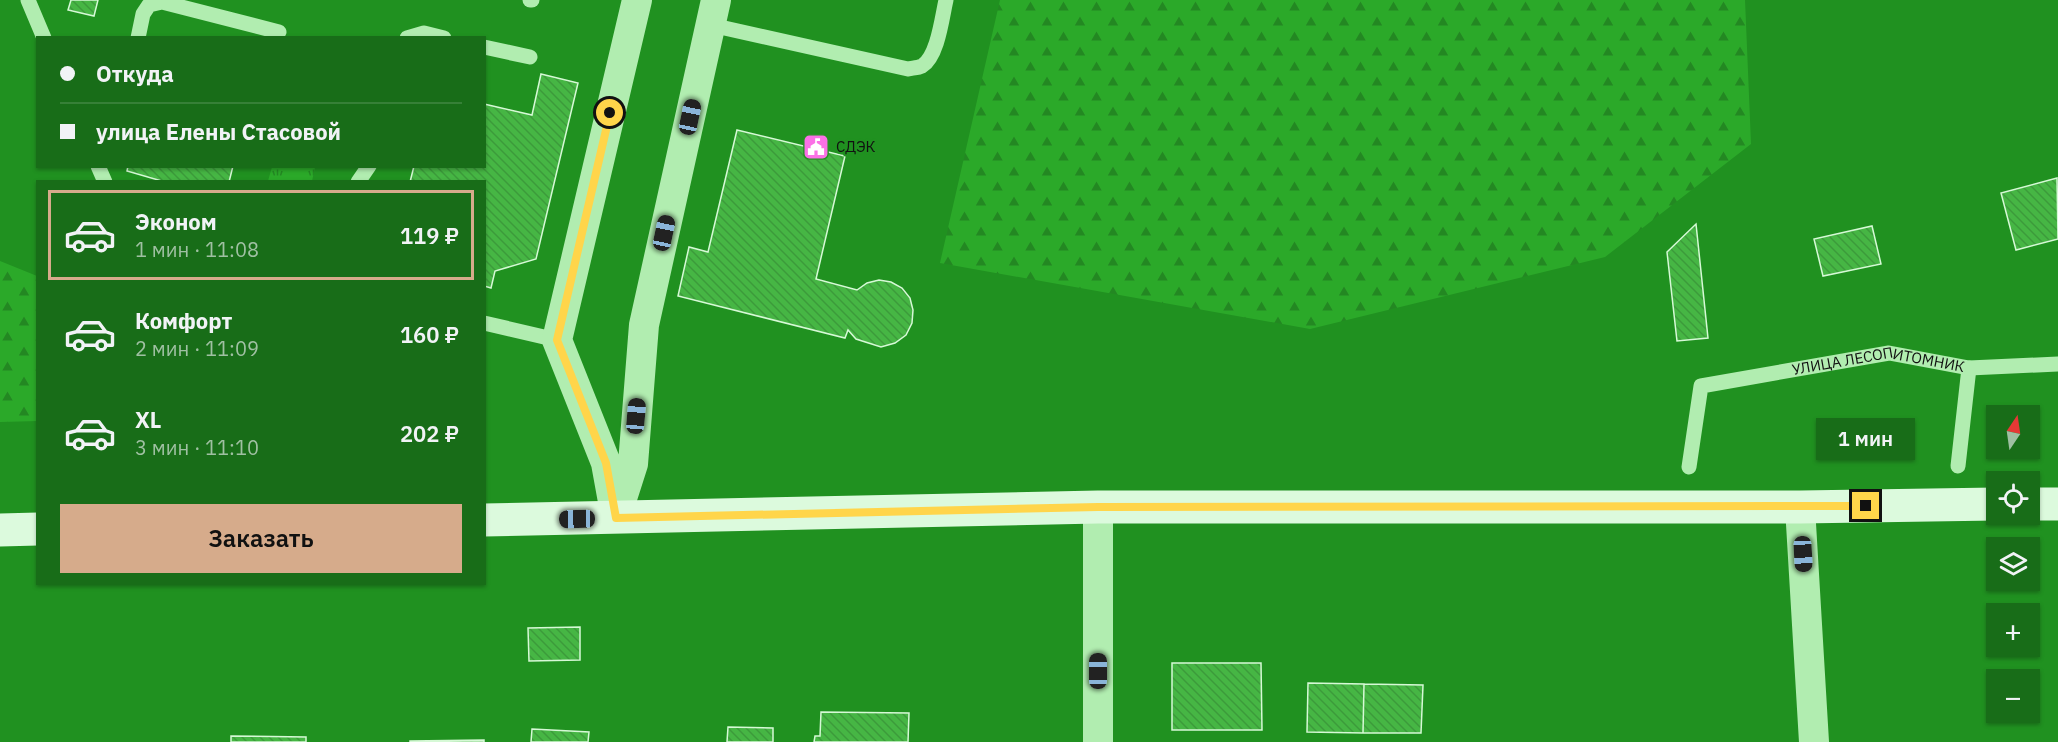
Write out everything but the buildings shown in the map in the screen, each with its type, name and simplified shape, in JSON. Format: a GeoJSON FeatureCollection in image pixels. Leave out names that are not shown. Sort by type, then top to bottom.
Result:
{"type":"FeatureCollection","features":[{"type":"Feature","properties":{"kind":"main road"},"geometry":{"type":"LineString","coordinates":[[486,520],[1098,507],[1800,507],[1986,504]]}},
{"type":"Feature","properties":{"kind":"main road"},"geometry":{"type":"LineString","coordinates":[[2040,504],[2058,504]]}},
{"type":"Feature","properties":{"kind":"main road"},"geometry":{"type":"LineString","coordinates":[[0,530],[36,529]]}},
{"type":"Feature","properties":{"kind":"street"},"geometry":{"type":"LineString","coordinates":[[616,518],[606,463],[557,340],[637,0]]}},
{"type":"Feature","properties":{"kind":"street"},"geometry":{"type":"LineString","coordinates":[[616,518],[633,464],[644,325],[714,13]]}},
{"type":"Feature","properties":{"kind":"street"},"geometry":{"type":"LineString","coordinates":[[1098,507],[1098,742]]}},
{"type":"Feature","properties":{"kind":"street"},"geometry":{"type":"LineString","coordinates":[[1800,507],[1814,742]]}},
{"type":"Feature","properties":{"kind":"lane"},"geometry":{"type":"LineString","coordinates":[[28,0],[43,36]]}},
{"type":"Feature","properties":{"kind":"lane"},"geometry":{"type":"LineString","coordinates":[[714,13],[908,69],[922,66],[930,57],[946,0]]}},
{"type":"Feature","properties":{"kind":"lane"},"geometry":{"type":"LineString","coordinates":[[138,36],[143,14],[149,5],[162,2],[279,32]]}},
{"type":"Feature","properties":{"kind":"lane"},"geometry":{"type":"LineString","coordinates":[[414,36],[424,33],[436,36]]}},
{"type":"Feature","properties":{"kind":"lane"},"geometry":{"type":"LineString","coordinates":[[486,46],[530,57]]}},
{"type":"Feature","properties":{"kind":"lane"},"geometry":{"type":"LineString","coordinates":[[486,323],[557,340]]}},
{"type":"Feature","properties":{"kind":"lane","name":"УЛИЦА ЛЕСОПИТОМНИК"},"geometry":{"type":"LineString","coordinates":[[1689,467],[1701,386],[1889,353],[1969,368],[2058,364]]}},
{"type":"Feature","properties":{"kind":"lane"},"geometry":{"type":"LineString","coordinates":[[1958,466],[1969,368]]}},
{"type":"Feature","properties":{"kind":"green space"},"geometry":{"type":"Polygon","coordinates":[[[1000,0],[1745,0],[1751,144],[1605,257],[1310,329],[940,263],[1000,0]]]}},
{"type":"Feature","properties":{"kind":"green space"},"geometry":{"type":"Polygon","coordinates":[[[271,168],[315,168],[312,180],[268,180],[271,168]]]}},
{"type":"Feature","properties":{"kind":"green space"},"geometry":{"type":"Polygon","coordinates":[[[0,261],[36,276],[36,421],[0,422],[0,261]]]}},
{"type":"Feature","properties":{"kind":"place","name":"СДЭК"},"geometry":{"type":"Point","coordinates":[816,147]}},
{"type":"Feature","properties":{"kind":"route"},"geometry":{"type":"LineString","coordinates":[[610,113],[557,340],[606,463],[616,518],[1098,507],[1866,506]]}}]}
